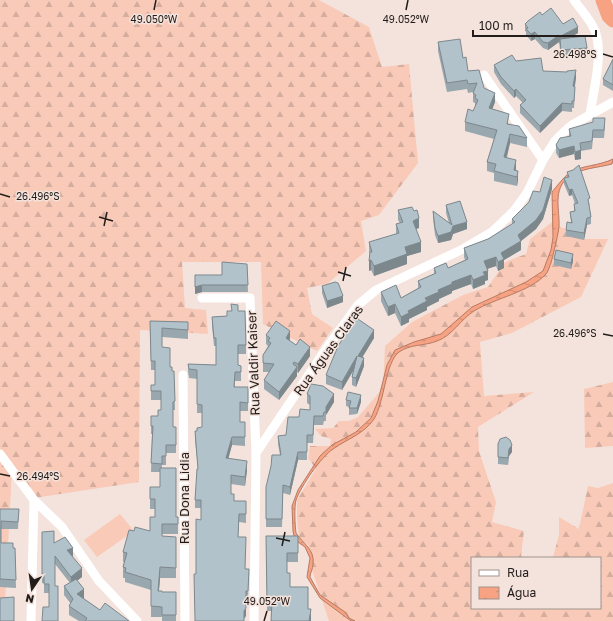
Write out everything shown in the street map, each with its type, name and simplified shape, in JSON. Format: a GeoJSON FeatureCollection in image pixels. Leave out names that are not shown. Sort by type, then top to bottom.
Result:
{"type":"FeatureCollection","features":[{"type":"Feature","properties":{"kind":"street"},"geometry":{"type":"LineString","coordinates":[[574,0],[594,29],[598,42],[597,68],[590,115]]}},
{"type":"Feature","properties":{"kind":"street"},"geometry":{"type":"LineString","coordinates":[[484,75],[543,160]]}},
{"type":"Feature","properties":{"kind":"street","name":"Rua Águas Claras"},"geometry":{"type":"LineString","coordinates":[[256,453],[358,305],[376,290],[463,249],[492,232],[514,211],[527,193],[543,160],[555,141],[564,132],[613,102]]}},
{"type":"Feature","properties":{"kind":"street","name":"Rua Valdir Kaiser"},"geometry":{"type":"LineString","coordinates":[[202,298],[250,298],[256,453]]}},
{"type":"Feature","properties":{"kind":"street","name":"Rua Dona Lidia"},"geometry":{"type":"LineString","coordinates":[[183,375],[185,621]]}},
{"type":"Feature","properties":{"kind":"street"},"geometry":{"type":"LineString","coordinates":[[254,621],[256,453]]}},
{"type":"Feature","properties":{"kind":"street"},"geometry":{"type":"LineString","coordinates":[[0,454],[34,500],[62,527],[99,581],[137,621]]}},
{"type":"Feature","properties":{"kind":"street"},"geometry":{"type":"LineString","coordinates":[[31,621],[34,500]]}},
{"type":"Feature","properties":{"kind":"green space"},"geometry":{"type":"Polygon","coordinates":[[[0,0],[319,0],[369,27],[382,67],[409,64],[418,163],[379,215],[361,221],[366,251],[327,284],[307,288],[312,314],[333,328],[317,351],[263,324],[261,262],[182,262],[185,308],[206,310],[208,334],[140,330],[139,482],[34,498],[12,470],[4,621],[0,621],[0,0]]]}},
{"type":"Feature","properties":{"kind":"green space"},"geometry":{"type":"Polygon","coordinates":[[[552,222],[583,239],[608,239],[581,297],[512,333],[480,342],[484,396],[534,392],[478,427],[479,451],[496,502],[492,522],[524,531],[521,556],[522,557],[471,557],[471,609],[601,609],[601,557],[553,557],[559,535],[559,517],[579,529],[588,486],[598,488],[613,483],[613,621],[329,621],[312,570],[313,555],[308,545],[299,538],[297,518],[297,500],[316,469],[308,458],[310,446],[330,446],[331,439],[321,436],[315,429],[333,428],[339,421],[349,421],[358,417],[383,388],[385,346],[412,322],[463,295],[488,287],[505,262],[526,254],[530,239],[552,222]]]}},
{"type":"Feature","properties":{"kind":"green space"},"geometry":{"type":"Polygon","coordinates":[[[613,382],[613,446],[585,448],[584,389],[613,382]]]}},
{"type":"Feature","properties":{"kind":"green space"},"geometry":{"type":"Polygon","coordinates":[[[120,514],[134,531],[97,557],[84,540],[120,514]]]}},
{"type":"Feature","properties":{"kind":"water"},"geometry":{"type":"Polygon","coordinates":[[[613,159],[612,164],[584,170],[574,174],[569,177],[560,187],[558,200],[559,227],[551,263],[546,274],[531,286],[482,306],[469,314],[442,339],[432,343],[403,349],[399,352],[394,357],[388,373],[381,402],[374,419],[365,429],[338,445],[328,453],[317,465],[302,487],[295,503],[296,533],[312,554],[313,566],[310,577],[320,595],[345,612],[349,618],[355,621],[351,621],[320,598],[307,577],[310,558],[305,547],[298,542],[294,536],[293,531],[292,506],[298,490],[320,456],[332,445],[356,432],[371,418],[378,401],[387,365],[395,350],[414,342],[441,334],[472,307],[526,282],[543,271],[551,250],[553,237],[552,192],[569,173],[574,170],[613,159]]]}},
{"type":"Feature","properties":{"kind":"building"},"geometry":{"type":"Polygon","coordinates":[[[551,8],[563,24],[573,18],[578,27],[559,37],[559,35],[548,43],[543,42],[535,32],[531,34],[526,29],[528,28],[525,24],[540,12],[542,15],[551,8]]]}},
{"type":"Feature","properties":{"kind":"building"},"geometry":{"type":"Polygon","coordinates":[[[585,36],[587,48],[561,50],[560,39],[585,36]]]}},
{"type":"Feature","properties":{"kind":"building"},"geometry":{"type":"Polygon","coordinates":[[[460,39],[463,58],[466,57],[468,71],[479,70],[484,88],[495,93],[489,108],[509,114],[507,124],[519,126],[527,138],[510,134],[504,157],[516,160],[514,170],[518,171],[517,177],[494,171],[496,164],[487,162],[497,130],[465,122],[468,109],[473,111],[478,100],[475,98],[476,95],[473,93],[477,83],[468,84],[467,80],[447,83],[438,42],[460,39]]]}},
{"type":"Feature","properties":{"kind":"building"},"geometry":{"type":"Polygon","coordinates":[[[512,55],[516,61],[541,58],[543,71],[567,72],[576,70],[573,86],[575,87],[574,101],[572,101],[572,104],[562,103],[540,126],[520,105],[526,100],[516,89],[514,91],[501,77],[494,65],[512,55]]]}},
{"type":"Feature","properties":{"kind":"building"},"geometry":{"type":"Polygon","coordinates":[[[613,59],[613,85],[603,79],[613,59]]]}},
{"type":"Feature","properties":{"kind":"building"},"geometry":{"type":"Polygon","coordinates":[[[593,118],[605,118],[604,130],[593,130],[592,141],[580,143],[581,150],[575,152],[574,146],[559,150],[556,145],[560,138],[571,136],[569,129],[593,122],[593,118]]]}},
{"type":"Feature","properties":{"kind":"building"},"geometry":{"type":"Polygon","coordinates":[[[579,165],[590,198],[588,199],[591,217],[587,218],[584,233],[566,230],[567,222],[572,223],[570,212],[575,211],[574,204],[578,203],[572,189],[569,190],[564,178],[569,177],[567,172],[573,170],[579,165]]]}},
{"type":"Feature","properties":{"kind":"building"},"geometry":{"type":"Polygon","coordinates":[[[544,177],[552,180],[543,210],[536,220],[518,235],[521,241],[501,253],[504,259],[498,262],[496,257],[484,261],[488,271],[483,272],[485,275],[473,280],[471,275],[452,282],[452,284],[438,290],[439,292],[425,298],[427,301],[408,311],[409,313],[401,317],[395,304],[388,307],[381,292],[396,285],[401,298],[421,287],[418,281],[436,273],[434,268],[446,263],[448,268],[468,259],[464,248],[488,239],[515,222],[512,219],[529,202],[533,191],[540,192],[544,177]]]}},
{"type":"Feature","properties":{"kind":"building"},"geometry":{"type":"Polygon","coordinates":[[[460,201],[467,222],[453,226],[451,232],[438,236],[435,228],[433,211],[452,225],[446,205],[460,201]]]}},
{"type":"Feature","properties":{"kind":"building"},"geometry":{"type":"Polygon","coordinates":[[[412,207],[414,211],[417,210],[419,218],[413,221],[421,242],[405,247],[407,254],[374,266],[371,260],[369,261],[370,252],[372,252],[369,242],[399,233],[396,224],[403,222],[398,210],[412,207]]]}},
{"type":"Feature","properties":{"kind":"building"},"geometry":{"type":"Polygon","coordinates":[[[556,250],[573,254],[571,263],[554,259],[556,250]]]}},
{"type":"Feature","properties":{"kind":"building"},"geometry":{"type":"Polygon","coordinates":[[[222,262],[247,264],[248,285],[202,285],[195,287],[195,275],[222,275],[222,262]]]}},
{"type":"Feature","properties":{"kind":"building"},"geometry":{"type":"Polygon","coordinates":[[[335,282],[338,283],[343,296],[327,301],[322,286],[335,282]]]}},
{"type":"Feature","properties":{"kind":"building"},"geometry":{"type":"Polygon","coordinates":[[[231,304],[238,305],[238,311],[245,311],[246,345],[238,345],[238,365],[241,366],[241,372],[235,372],[234,387],[248,387],[248,403],[240,402],[240,422],[245,422],[245,437],[232,437],[226,458],[247,461],[245,477],[231,475],[231,494],[234,494],[234,501],[246,501],[246,514],[239,514],[238,537],[246,537],[245,569],[249,569],[248,591],[246,591],[244,621],[195,621],[194,574],[196,574],[196,519],[201,520],[201,500],[195,500],[198,469],[195,431],[197,431],[197,428],[202,427],[202,405],[197,404],[197,370],[189,369],[188,364],[216,365],[216,338],[214,338],[212,317],[227,316],[227,311],[232,311],[231,304]]]}},
{"type":"Feature","properties":{"kind":"building"},"geometry":{"type":"Polygon","coordinates":[[[355,317],[374,330],[358,356],[364,358],[356,378],[352,377],[357,356],[342,382],[326,375],[338,346],[355,317]]]}},
{"type":"Feature","properties":{"kind":"building"},"geometry":{"type":"Polygon","coordinates":[[[150,321],[188,322],[188,330],[162,328],[162,347],[170,348],[170,367],[172,367],[172,371],[174,371],[175,401],[173,402],[173,427],[176,427],[176,445],[166,445],[166,456],[162,456],[162,464],[151,463],[153,426],[151,426],[151,416],[158,416],[158,410],[161,410],[161,391],[151,391],[151,385],[155,385],[155,361],[151,361],[150,321]]]}},
{"type":"Feature","properties":{"kind":"building"},"geometry":{"type":"Polygon","coordinates":[[[276,321],[290,331],[286,338],[296,345],[300,339],[310,347],[298,364],[294,362],[293,364],[297,367],[279,392],[264,380],[274,364],[263,363],[263,355],[271,343],[268,341],[270,338],[266,335],[276,321]]]}},
{"type":"Feature","properties":{"kind":"building"},"geometry":{"type":"Polygon","coordinates":[[[311,384],[323,386],[334,394],[326,407],[326,412],[324,412],[323,416],[314,416],[313,435],[307,435],[307,452],[298,452],[290,487],[283,485],[282,519],[266,519],[266,487],[272,455],[281,455],[278,436],[286,435],[288,417],[299,417],[300,409],[310,410],[310,396],[307,394],[311,384]]]}},
{"type":"Feature","properties":{"kind":"building"},"geometry":{"type":"Polygon","coordinates":[[[348,392],[361,395],[357,408],[349,408],[351,401],[346,400],[348,392]]]}},
{"type":"Feature","properties":{"kind":"building"},"geometry":{"type":"Polygon","coordinates":[[[506,437],[510,440],[512,445],[509,449],[508,458],[498,457],[498,444],[500,439],[506,437]]]}},
{"type":"Feature","properties":{"kind":"building"},"geometry":{"type":"Polygon","coordinates":[[[160,468],[176,468],[176,517],[178,517],[178,524],[162,524],[162,536],[176,537],[176,568],[160,567],[158,591],[176,592],[176,615],[162,615],[162,607],[151,606],[151,580],[125,572],[126,568],[123,567],[127,553],[123,552],[129,530],[134,531],[135,527],[150,531],[150,517],[155,517],[155,499],[150,499],[150,487],[160,487],[160,468]]]}},
{"type":"Feature","properties":{"kind":"building"},"geometry":{"type":"Polygon","coordinates":[[[0,509],[19,509],[18,522],[1,521],[1,543],[13,543],[13,548],[15,548],[16,580],[0,579],[0,509]]]}},
{"type":"Feature","properties":{"kind":"building"},"geometry":{"type":"Polygon","coordinates":[[[54,531],[54,543],[65,537],[73,548],[67,550],[82,568],[71,577],[55,556],[55,586],[58,586],[58,621],[42,621],[43,607],[49,607],[49,584],[44,584],[44,574],[42,574],[42,532],[54,531]]]}},
{"type":"Feature","properties":{"kind":"building"},"geometry":{"type":"Polygon","coordinates":[[[266,536],[298,536],[298,553],[287,553],[287,573],[290,573],[290,587],[308,587],[308,609],[311,609],[309,621],[271,621],[272,602],[267,602],[266,536]]]}},
{"type":"Feature","properties":{"kind":"building"},"geometry":{"type":"Polygon","coordinates":[[[76,579],[84,589],[77,594],[100,610],[105,603],[129,621],[85,621],[87,618],[69,606],[73,599],[64,586],[76,579]]]}},
{"type":"Feature","properties":{"kind":"building"},"geometry":{"type":"Polygon","coordinates":[[[14,597],[14,621],[0,621],[0,598],[14,597]]]}},
{"type":"Feature","properties":{"kind":"waterway"},"geometry":{"type":"LineString","coordinates":[[603,0],[609,16],[613,20]]}}]}
